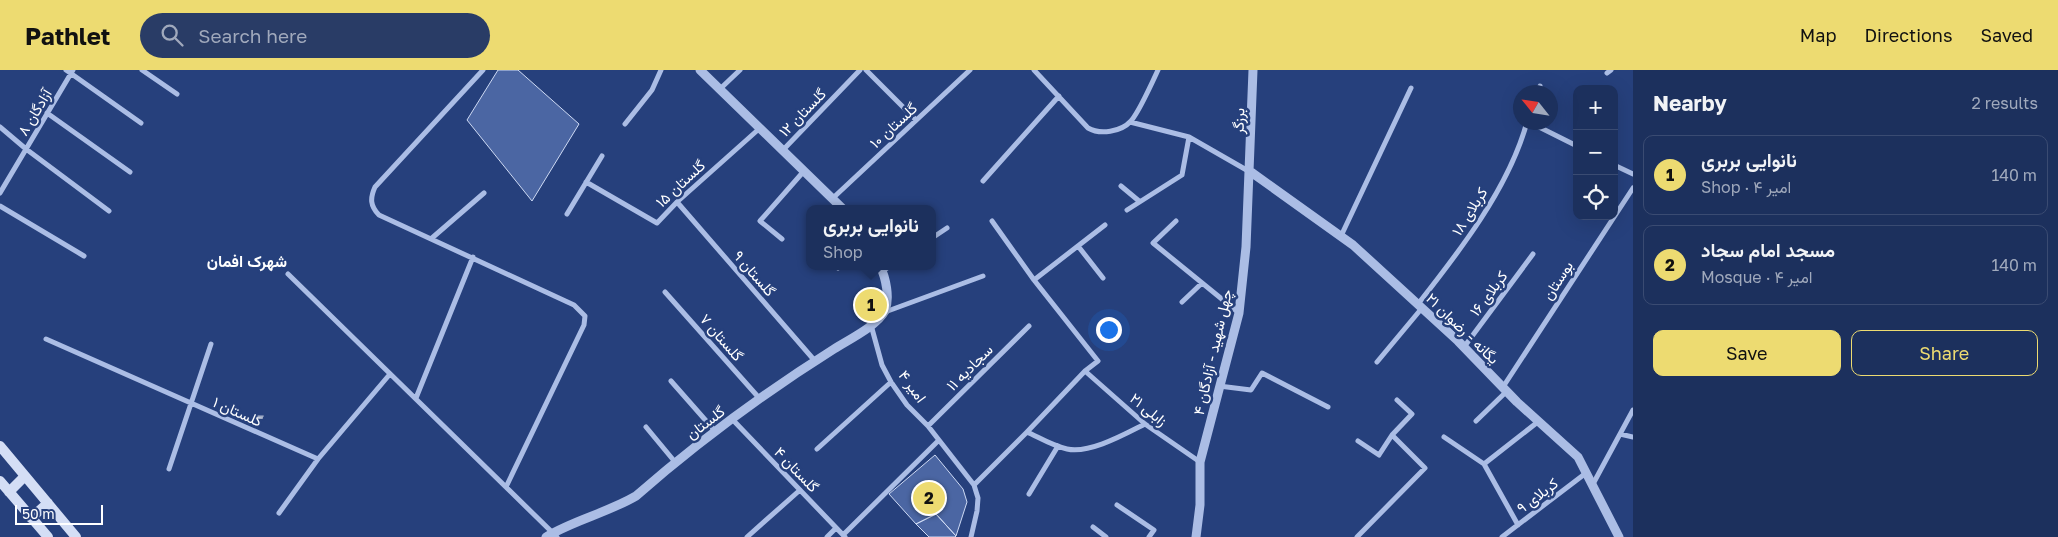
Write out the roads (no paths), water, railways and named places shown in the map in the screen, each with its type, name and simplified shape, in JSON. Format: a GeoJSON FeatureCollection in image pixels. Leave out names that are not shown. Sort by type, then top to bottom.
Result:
{"type":"FeatureCollection","features":[{"type":"Feature","properties":{"kind":"main road"},"geometry":{"type":"LineString","coordinates":[[0,446],[76,537]]}},
{"type":"Feature","properties":{"kind":"main road"},"geometry":{"type":"LineString","coordinates":[[9,492],[25,476]]}},
{"type":"Feature","properties":{"kind":"main road"},"geometry":{"type":"LineString","coordinates":[[0,480],[48,537]]}},
{"type":"Feature","properties":{"kind":"main road"},"geometry":{"type":"LineString","coordinates":[[31,518],[48,503]]}},
{"type":"Feature","properties":{"kind":"street"},"geometry":{"type":"LineString","coordinates":[[66,70],[72,72],[141,123]]}},
{"type":"Feature","properties":{"kind":"street"},"geometry":{"type":"LineString","coordinates":[[142,70],[177,94]]}},
{"type":"Feature","properties":{"kind":"street"},"geometry":{"type":"LineString","coordinates":[[483,70],[375,187],[372,195],[372,204],[379,215],[574,305],[585,316],[584,325],[506,486]]}},
{"type":"Feature","properties":{"kind":"street"},"geometry":{"type":"LineString","coordinates":[[625,124],[652,90],[661,70]]}},
{"type":"Feature","properties":{"kind":"street"},"geometry":{"type":"LineString","coordinates":[[700,70],[839,205]]}},
{"type":"Feature","properties":{"kind":"street"},"geometry":{"type":"LineString","coordinates":[[720,89],[740,70]]}},
{"type":"Feature","properties":{"kind":"street","name":"گلستان ۱۲"},"geometry":{"type":"LineString","coordinates":[[783,150],[860,70]]}},
{"type":"Feature","properties":{"kind":"street"},"geometry":{"type":"LineString","coordinates":[[866,70],[916,120]]}},
{"type":"Feature","properties":{"kind":"street","name":"گلستان ۱۰"},"geometry":{"type":"LineString","coordinates":[[833,198],[970,70]]}},
{"type":"Feature","properties":{"kind":"street"},"geometry":{"type":"LineString","coordinates":[[1036,71],[1088,128],[1096,133],[1111,132],[1130,122],[1158,70]]}},
{"type":"Feature","properties":{"kind":"street","name":"برزگر"},"geometry":{"type":"LineString","coordinates":[[1251,172],[1253,70]]}},
{"type":"Feature","properties":{"kind":"street","name":"آزادگان ۸"},"geometry":{"type":"LineString","coordinates":[[0,193],[72,72]]}},
{"type":"Feature","properties":{"kind":"street"},"geometry":{"type":"LineString","coordinates":[[1341,236],[1411,88]]}},
{"type":"Feature","properties":{"kind":"street"},"geometry":{"type":"LineString","coordinates":[[983,181],[1059,96]]}},
{"type":"Feature","properties":{"kind":"street"},"geometry":{"type":"LineString","coordinates":[[48,113],[130,172]]}},
{"type":"Feature","properties":{"kind":"street"},"geometry":{"type":"LineString","coordinates":[[1130,122],[1189,137],[1251,172]]}},
{"type":"Feature","properties":{"kind":"street"},"geometry":{"type":"LineString","coordinates":[[0,127],[26,149],[109,211]]}},
{"type":"Feature","properties":{"kind":"street","name":"گلستان ۱۵"},"geometry":{"type":"LineString","coordinates":[[586,182],[657,223],[677,202],[760,128]]}},
{"type":"Feature","properties":{"kind":"street","name":"کربلای ۱۸"},"geometry":{"type":"LineString","coordinates":[[1377,362],[1450,264],[1487,208],[1516,154],[1525,130]]}},
{"type":"Feature","properties":{"kind":"street"},"geometry":{"type":"LineString","coordinates":[[1544,130],[1573,144]]}},
{"type":"Feature","properties":{"kind":"street"},"geometry":{"type":"LineString","coordinates":[[1127,210],[1182,175],[1189,137]]}},
{"type":"Feature","properties":{"kind":"street"},"geometry":{"type":"LineString","coordinates":[[567,214],[602,156]]}},
{"type":"Feature","properties":{"kind":"street"},"geometry":{"type":"LineString","coordinates":[[1618,167],[1633,174]]}},
{"type":"Feature","properties":{"kind":"street"},"geometry":{"type":"LineString","coordinates":[[782,238],[760,221],[804,170]]}},
{"type":"Feature","properties":{"kind":"street","name":"یگانه - رضوان ۲۱"},"geometry":{"type":"LineString","coordinates":[[1251,172],[1341,236],[1464,347],[1505,389],[1578,457],[1619,537]]}},
{"type":"Feature","properties":{"kind":"street","name":"چهل شهید - آزادگان ۴"},"geometry":{"type":"LineString","coordinates":[[1196,537],[1200,506],[1200,462],[1239,313],[1251,172]]}},
{"type":"Feature","properties":{"kind":"street"},"geometry":{"type":"LineString","coordinates":[[1121,186],[1139,201]]}},
{"type":"Feature","properties":{"kind":"street","name":"بوستان"},"geometry":{"type":"LineString","coordinates":[[1476,421],[1505,389],[1633,188]]}},
{"type":"Feature","properties":{"kind":"street"},"geometry":{"type":"LineString","coordinates":[[432,238],[484,193]]}},
{"type":"Feature","properties":{"kind":"street","name":"گلستان ۹"},"geometry":{"type":"LineString","coordinates":[[677,202],[815,361]]}},
{"type":"Feature","properties":{"kind":"street"},"geometry":{"type":"LineString","coordinates":[[0,206],[84,256]]}},
{"type":"Feature","properties":{"kind":"street"},"geometry":{"type":"LineString","coordinates":[[971,537],[978,498],[974,485],[1098,361],[1034,280],[992,221]]}},
{"type":"Feature","properties":{"kind":"street"},"geometry":{"type":"LineString","coordinates":[[1176,221],[1153,243],[1239,313]]}},
{"type":"Feature","properties":{"kind":"street"},"geometry":{"type":"LineString","coordinates":[[1034,280],[1105,225]]}},
{"type":"Feature","properties":{"kind":"street"},"geometry":{"type":"LineString","coordinates":[[936,235],[947,228]]}},
{"type":"Feature","properties":{"kind":"street"},"geometry":{"type":"LineString","coordinates":[[1078,246],[1103,278]]}},
{"type":"Feature","properties":{"kind":"street","name":"کربلای ۱۶"},"geometry":{"type":"LineString","coordinates":[[1464,347],[1533,254]]}},
{"type":"Feature","properties":{"kind":"street"},"geometry":{"type":"LineString","coordinates":[[416,398],[473,257]]}},
{"type":"Feature","properties":{"kind":"street"},"geometry":{"type":"LineString","coordinates":[[884,270],[887,293],[884,312]]}},
{"type":"Feature","properties":{"kind":"street"},"geometry":{"type":"LineString","coordinates":[[288,274],[506,486],[552,536]]}},
{"type":"Feature","properties":{"kind":"street"},"geometry":{"type":"LineString","coordinates":[[871,326],[884,312],[983,276]]}},
{"type":"Feature","properties":{"kind":"street"},"geometry":{"type":"LineString","coordinates":[[1182,302],[1202,283]]}},
{"type":"Feature","properties":{"kind":"street","name":"گلستان ۷"},"geometry":{"type":"LineString","coordinates":[[665,292],[760,400]]}},
{"type":"Feature","properties":{"kind":"street","name":"گلستان"},"geometry":{"type":"LineString","coordinates":[[552,536],[636,496],[715,430],[815,361],[871,326]]}},
{"type":"Feature","properties":{"kind":"street","name":"امیر ۴"},"geometry":{"type":"LineString","coordinates":[[871,326],[882,365],[891,382],[907,405],[928,426],[974,485]]}},
{"type":"Feature","properties":{"kind":"street","name":"سجادیه ۱۱"},"geometry":{"type":"LineString","coordinates":[[928,426],[1029,326]]}},
{"type":"Feature","properties":{"kind":"street","name":"گلستان ۱"},"geometry":{"type":"LineString","coordinates":[[46,339],[318,460]]}},
{"type":"Feature","properties":{"kind":"street"},"geometry":{"type":"LineString","coordinates":[[170,469],[211,344]]}},
{"type":"Feature","properties":{"kind":"street","name":"زابلی ۲۱"},"geometry":{"type":"LineString","coordinates":[[1086,371],[1145,424],[1200,462]]}},
{"type":"Feature","properties":{"kind":"street"},"geometry":{"type":"LineString","coordinates":[[1219,386],[1251,390],[1262,373],[1328,407]]}},
{"type":"Feature","properties":{"kind":"street"},"geometry":{"type":"LineString","coordinates":[[279,513],[318,460],[390,374]]}},
{"type":"Feature","properties":{"kind":"street"},"geometry":{"type":"LineString","coordinates":[[671,381],[715,430]]}},
{"type":"Feature","properties":{"kind":"street"},"geometry":{"type":"LineString","coordinates":[[817,449],[891,382]]}},
{"type":"Feature","properties":{"kind":"street"},"geometry":{"type":"LineString","coordinates":[[1358,441],[1379,455],[1392,435],[1412,414],[1397,400]]}},
{"type":"Feature","properties":{"kind":"street"},"geometry":{"type":"LineString","coordinates":[[1592,485],[1633,410]]}},
{"type":"Feature","properties":{"kind":"street","name":"گلستان ۴"},"geometry":{"type":"LineString","coordinates":[[732,419],[844,536]]}},
{"type":"Feature","properties":{"kind":"street"},"geometry":{"type":"LineString","coordinates":[[1484,464],[1539,421]]}},
{"type":"Feature","properties":{"kind":"street"},"geometry":{"type":"LineString","coordinates":[[1027,432],[1069,450],[1086,449],[1145,424]]}},
{"type":"Feature","properties":{"kind":"street"},"geometry":{"type":"LineString","coordinates":[[646,428],[675,462]]}},
{"type":"Feature","properties":{"kind":"street"},"geometry":{"type":"LineString","coordinates":[[1620,434],[1633,437]]}},
{"type":"Feature","properties":{"kind":"street"},"geometry":{"type":"LineString","coordinates":[[1357,537],[1425,468],[1392,435]]}},
{"type":"Feature","properties":{"kind":"street"},"geometry":{"type":"LineString","coordinates":[[1444,437],[1484,464],[1518,525]]}},
{"type":"Feature","properties":{"kind":"street"},"geometry":{"type":"LineString","coordinates":[[844,536],[938,441]]}},
{"type":"Feature","properties":{"kind":"street"},"geometry":{"type":"LineString","coordinates":[[1029,494],[1058,446]]}},
{"type":"Feature","properties":{"kind":"street","name":"کربلای ۹"},"geometry":{"type":"LineString","coordinates":[[1502,537],[1586,474]]}},
{"type":"Feature","properties":{"kind":"street"},"geometry":{"type":"LineString","coordinates":[[747,537],[800,490]]}},
{"type":"Feature","properties":{"kind":"street"},"geometry":{"type":"LineString","coordinates":[[1117,505],[1154,530],[1149,537]]}},
{"type":"Feature","properties":{"kind":"street"},"geometry":{"type":"LineString","coordinates":[[1093,526],[1106,537]]}},
{"type":"Feature","properties":{"kind":"street"},"geometry":{"type":"LineString","coordinates":[[827,537],[836,528]]}},
{"type":"Feature","properties":{"kind":"place","name":"نانوایی بربری"},"geometry":{"type":"Point","coordinates":[871,305]}},
{"type":"Feature","properties":{"kind":"place","name":"مسجد امام سجاد"},"geometry":{"type":"Point","coordinates":[929,498]}},
{"type":"Feature","properties":{"kind":"district","name":"شهرک افمان"},"geometry":{"type":"Point","coordinates":[247,261]}}]}
